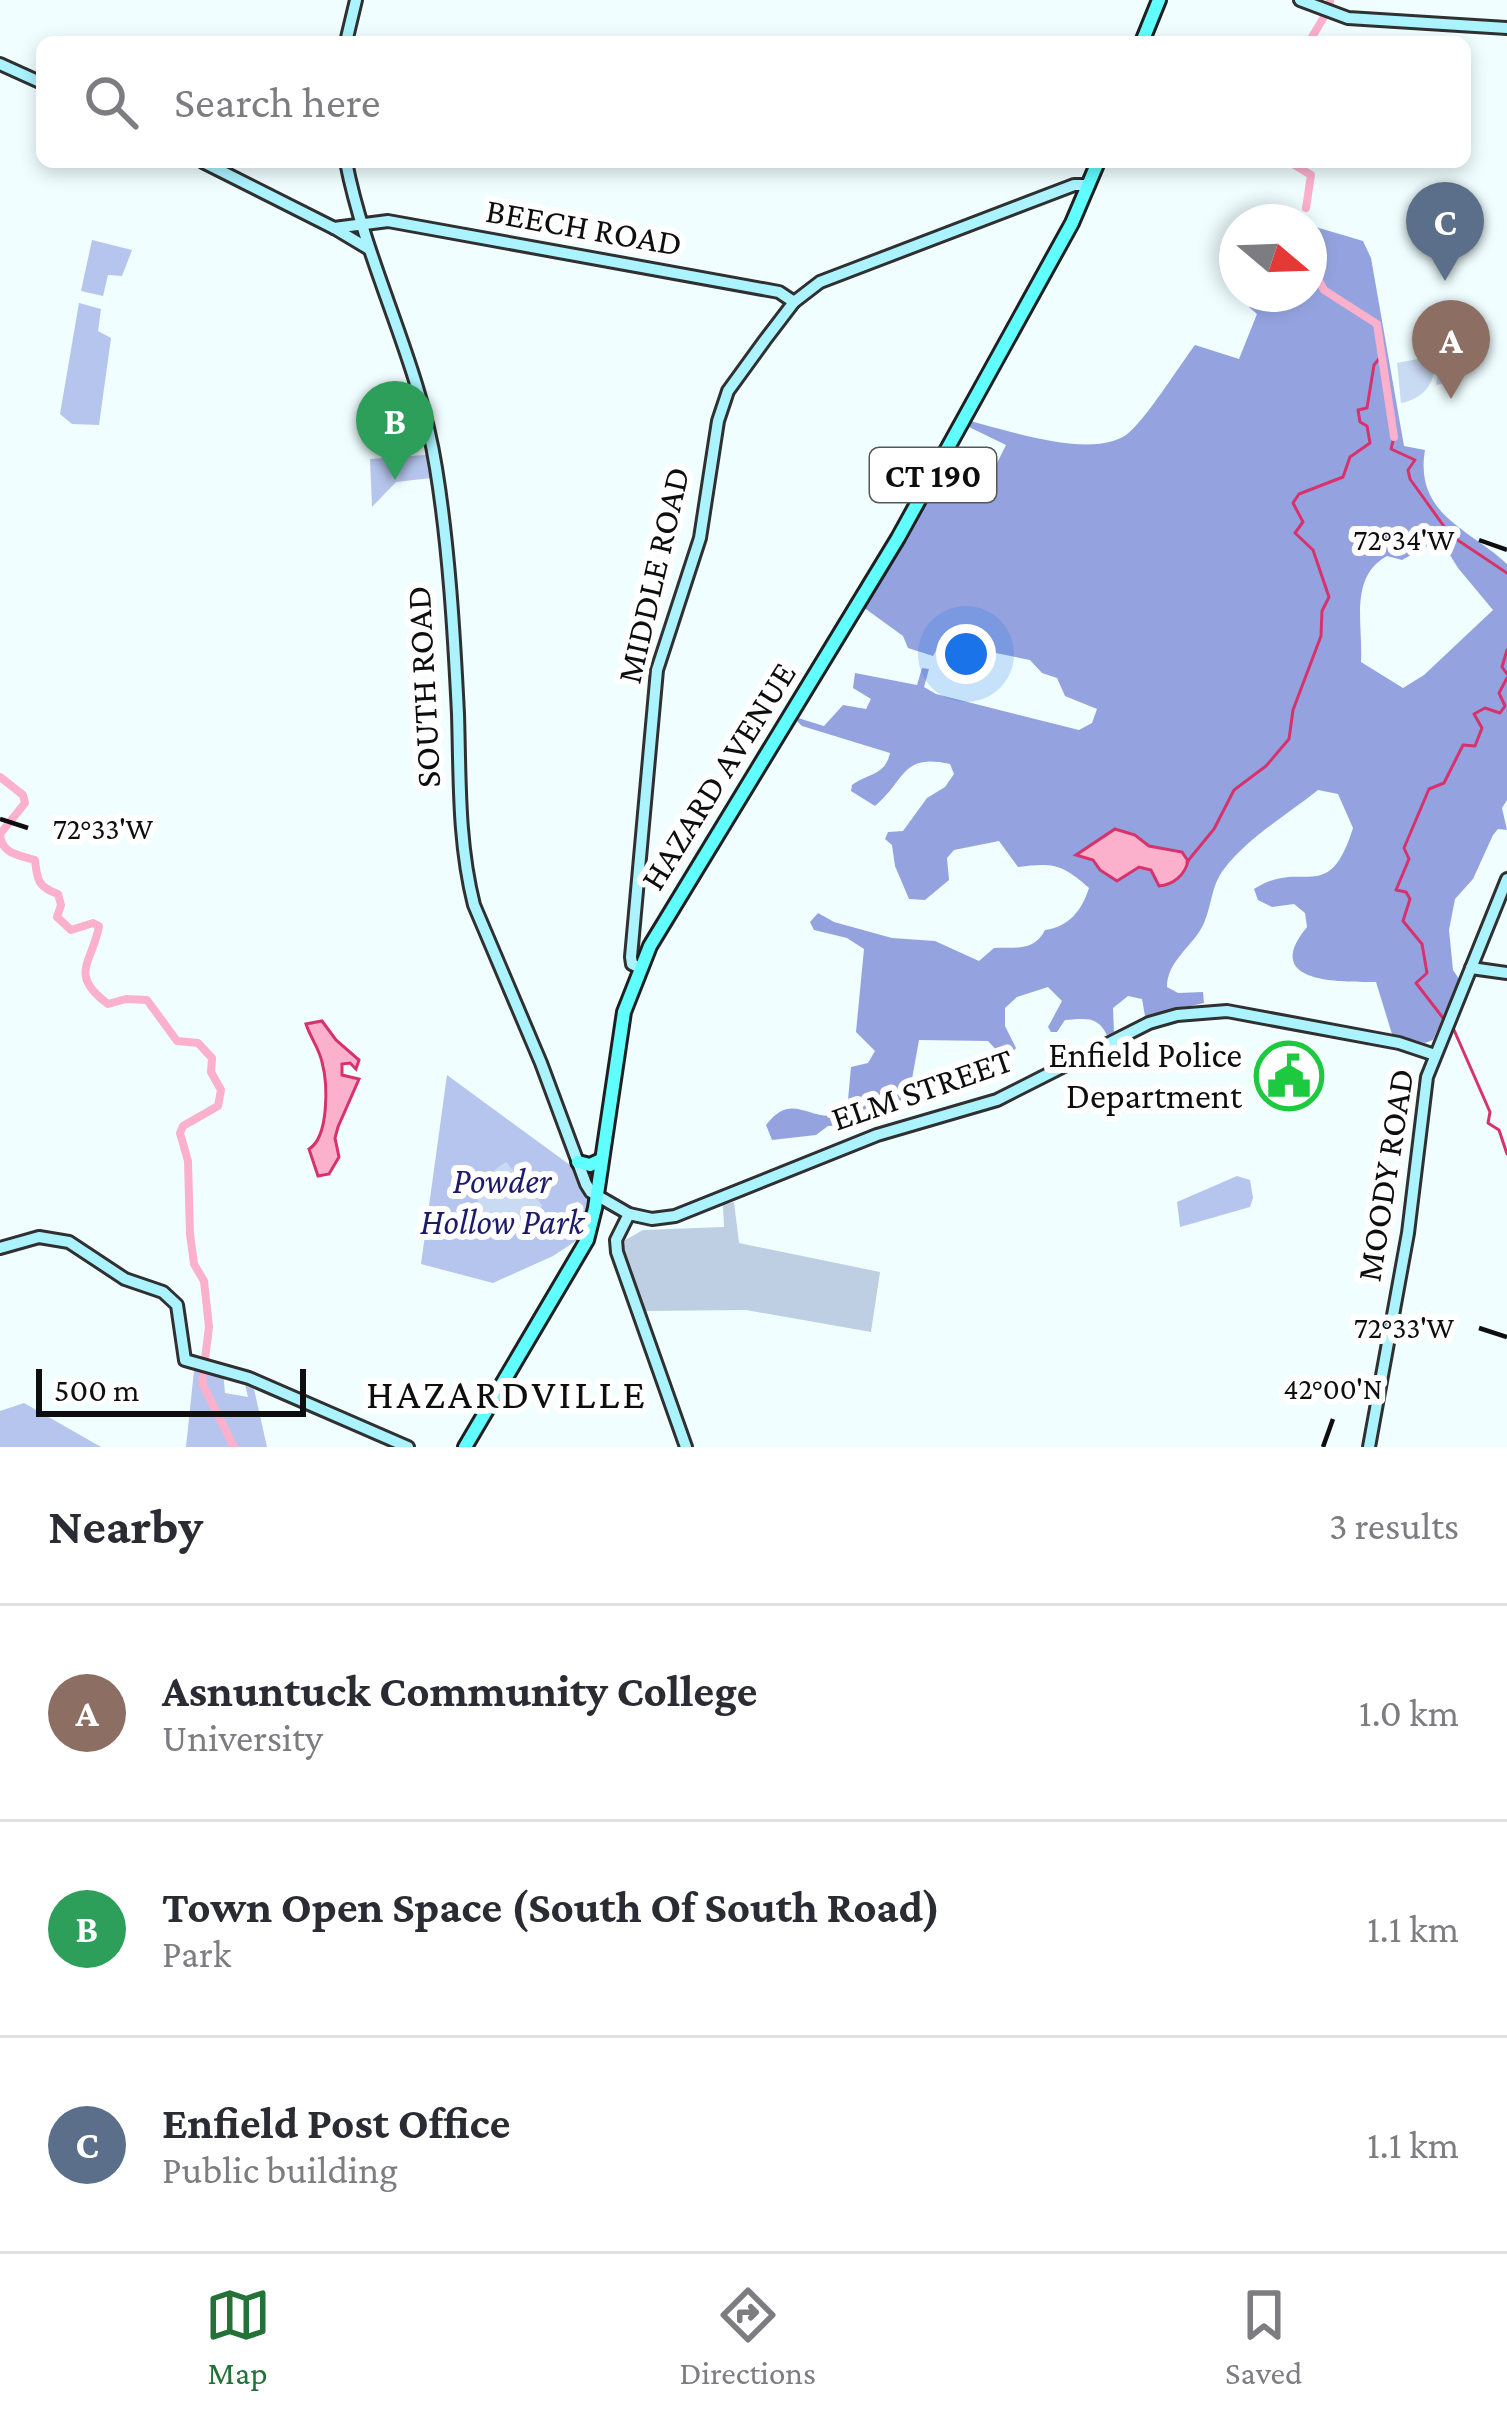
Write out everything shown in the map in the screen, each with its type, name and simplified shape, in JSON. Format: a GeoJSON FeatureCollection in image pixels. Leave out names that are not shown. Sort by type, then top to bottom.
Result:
{"type":"FeatureCollection","features":[{"type":"Feature","properties":{"kind":"main road"},"geometry":{"type":"LineString","coordinates":[[1147,36],[1162,0]]}},
{"type":"Feature","properties":{"kind":"main road","name":"HAZARD AVENUE"},"geometry":{"type":"LineString","coordinates":[[465,1447],[582,1251],[597,1195],[624,1012],[640,968],[670,908],[898,538],[1096,168]]}},
{"type":"Feature","properties":{"kind":"main road"},"geometry":{"type":"LineString","coordinates":[[578,1162],[590,1165],[601,1160]]}},
{"type":"Feature","properties":{"kind":"street"},"geometry":{"type":"LineString","coordinates":[[347,36],[356,0]]}},
{"type":"Feature","properties":{"kind":"street"},"geometry":{"type":"LineString","coordinates":[[1300,0],[1348,18],[1507,25]]}},
{"type":"Feature","properties":{"kind":"street"},"geometry":{"type":"LineString","coordinates":[[1311,0],[1347,12],[1401,19]]}},
{"type":"Feature","properties":{"kind":"street"},"geometry":{"type":"LineString","coordinates":[[0,64],[36,80]]}},
{"type":"Feature","properties":{"kind":"street"},"geometry":{"type":"LineString","coordinates":[[215,168],[369,249]]}},
{"type":"Feature","properties":{"kind":"street","name":"SOUTH ROAD"},"geometry":{"type":"LineString","coordinates":[[347,168],[369,249],[414,368],[437,473],[453,639],[460,825],[467,878],[586,1184],[597,1195]]}},
{"type":"Feature","properties":{"kind":"street","name":"MIDDLE ROAD"},"geometry":{"type":"LineString","coordinates":[[640,968],[632,964],[632,957],[660,655],[700,538],[728,391],[794,302],[820,281],[1074,184],[1089,185]]}},
{"type":"Feature","properties":{"kind":"street","name":"BEECH ROAD"},"geometry":{"type":"LineString","coordinates":[[334,228],[379,220],[779,292],[794,302]]}},
{"type":"Feature","properties":{"kind":"street"},"geometry":{"type":"LineString","coordinates":[[1435,1055],[1507,879]]}},
{"type":"Feature","properties":{"kind":"street"},"geometry":{"type":"LineString","coordinates":[[1472,968],[1507,974]]}},
{"type":"Feature","properties":{"kind":"street","name":"ELM STREET"},"geometry":{"type":"LineString","coordinates":[[629,1214],[652,1219],[675,1216],[861,1141],[978,1107],[1149,1023],[1177,1015],[1208,1011],[1251,1015],[1399,1042],[1435,1055]]}},
{"type":"Feature","properties":{"kind":"street","name":"MOODY ROAD"},"geometry":{"type":"LineString","coordinates":[[1370,1447],[1408,1233],[1424,1091],[1435,1055]]}},
{"type":"Feature","properties":{"kind":"street"},"geometry":{"type":"LineString","coordinates":[[597,1195],[629,1214],[616,1245],[686,1447]]}},
{"type":"Feature","properties":{"kind":"street"},"geometry":{"type":"LineString","coordinates":[[0,1248],[39,1237],[69,1242],[124,1279],[163,1292],[177,1305],[189,1362],[274,1388],[408,1447]]}},
{"type":"Feature","properties":{"kind":"green space"},"geometry":{"type":"Polygon","coordinates":[[[92,240],[132,250],[122,276],[108,275],[103,296],[81,291],[92,240]]]}},
{"type":"Feature","properties":{"kind":"green space"},"geometry":{"type":"Polygon","coordinates":[[[79,303],[101,309],[98,331],[111,338],[99,425],[72,424],[60,414],[79,303]]]}},
{"type":"Feature","properties":{"kind":"green space"},"geometry":{"type":"Polygon","coordinates":[[[1459,344],[1459,354],[1451,359],[1459,360],[1460,381],[1436,385],[1438,369],[1447,360],[1444,347],[1443,356],[1434,357],[1428,387],[1401,403],[1397,363],[1434,356],[1434,348],[1459,344]]]}},
{"type":"Feature","properties":{"kind":"green space"},"geometry":{"type":"Polygon","coordinates":[[[437,454],[440,477],[396,482],[372,507],[370,459],[437,454]]]}},
{"type":"Feature","properties":{"kind":"green space","name":"Powder Hollow Park"},"geometry":{"type":"Polygon","coordinates":[[[447,1075],[574,1168],[589,1201],[582,1237],[493,1283],[421,1264],[447,1075]]]}},
{"type":"Feature","properties":{"kind":"green space"},"geometry":{"type":"Polygon","coordinates":[[[506,1162],[542,1205],[540,1212],[492,1239],[483,1225],[477,1196],[493,1171],[506,1162]]]}},
{"type":"Feature","properties":{"kind":"green space"},"geometry":{"type":"Polygon","coordinates":[[[1237,1176],[1250,1180],[1250,1207],[1180,1227],[1177,1202],[1237,1176]]]}},
{"type":"Feature","properties":{"kind":"green space"},"geometry":{"type":"Polygon","coordinates":[[[195,1361],[223,1370],[225,1393],[248,1397],[243,1376],[252,1380],[267,1447],[186,1447],[195,1361]]]}},
{"type":"Feature","properties":{"kind":"green space"},"geometry":{"type":"Polygon","coordinates":[[[24,1403],[101,1447],[0,1447],[0,1411],[24,1403]]]}},
{"type":"Feature","properties":{"kind":"shaded area"},"geometry":{"type":"Polygon","coordinates":[[[1327,230],[1363,241],[1371,258],[1404,446],[1425,450],[1424,472],[1436,505],[1507,564],[1507,800],[1502,808],[1507,830],[1498,829],[1493,835],[1473,879],[1455,899],[1449,930],[1453,970],[1459,979],[1433,1040],[1425,1043],[1392,1034],[1376,982],[1326,980],[1299,969],[1293,960],[1295,946],[1307,927],[1305,913],[1294,904],[1272,907],[1258,900],[1254,889],[1271,880],[1324,874],[1344,852],[1353,828],[1338,794],[1318,790],[1244,847],[1220,875],[1200,931],[1168,977],[1167,987],[1178,993],[1203,992],[1204,1003],[1145,1016],[1142,999],[1128,996],[1113,1008],[1114,1032],[1107,1035],[1095,1021],[1084,1019],[1065,1020],[1057,1032],[1051,1032],[1048,1027],[1062,1001],[1048,987],[1017,997],[1005,1008],[1005,1026],[1016,1048],[1009,1056],[1002,1056],[988,1041],[919,1040],[908,1101],[874,1099],[875,1109],[866,1119],[828,1126],[816,1135],[772,1140],[766,1125],[786,1109],[824,1115],[847,1111],[851,1067],[868,1063],[875,1051],[856,1032],[864,949],[847,938],[814,930],[810,922],[818,913],[892,938],[935,941],[979,961],[994,948],[1030,945],[1045,930],[1068,921],[1089,888],[1056,867],[1018,867],[999,841],[954,850],[947,858],[949,880],[925,900],[909,899],[892,845],[885,839],[888,832],[903,831],[927,798],[945,787],[954,774],[950,764],[913,766],[875,806],[851,791],[852,785],[880,770],[890,753],[797,721],[824,726],[843,705],[866,709],[871,699],[853,688],[855,673],[917,685],[922,668],[929,669],[924,687],[936,694],[1079,730],[1092,723],[1097,709],[1065,696],[1057,678],[1042,673],[1030,660],[941,642],[933,656],[908,648],[903,636],[863,607],[926,497],[972,503],[985,495],[950,473],[952,468],[989,479],[1006,445],[967,426],[970,421],[1071,444],[1111,442],[1143,418],[1195,345],[1239,359],[1257,314],[1327,312],[1327,230]],[[1440,539],[1402,560],[1387,556],[1375,565],[1363,588],[1361,662],[1403,688],[1424,675],[1493,610],[1440,539]]]}},
{"type":"Feature","properties":{"kind":"shaded area"},"geometry":{"type":"Polygon","coordinates":[[[1115,829],[1149,846],[1182,852],[1188,861],[1184,871],[1159,886],[1151,870],[1139,867],[1117,881],[1093,860],[1076,855],[1115,829]]]}},
{"type":"Feature","properties":{"kind":"shaded area"},"geometry":{"type":"Polygon","coordinates":[[[322,1021],[359,1060],[356,1069],[350,1063],[342,1064],[342,1075],[359,1079],[335,1138],[339,1157],[329,1174],[318,1176],[309,1149],[323,1122],[325,1083],[321,1057],[306,1024],[322,1021]]]}},
{"type":"Feature","properties":{"kind":"shaded area"},"geometry":{"type":"Polygon","coordinates":[[[734,1202],[739,1243],[880,1272],[871,1332],[746,1310],[642,1311],[618,1244],[643,1230],[724,1227],[723,1205],[734,1202]]]}},
{"type":"Feature","properties":{"kind":"waterway"},"geometry":{"type":"LineString","coordinates":[[1313,36],[1324,17]]}},
{"type":"Feature","properties":{"kind":"waterway"},"geometry":{"type":"LineString","coordinates":[[1300,168],[1311,175],[1307,204]]}},
{"type":"Feature","properties":{"kind":"waterway"},"geometry":{"type":"LineString","coordinates":[[1327,292],[1377,324],[1394,437]]}},
{"type":"Feature","properties":{"kind":"waterway"},"geometry":{"type":"LineString","coordinates":[[1187,862],[1214,829],[1234,790],[1266,766],[1289,739],[1293,710],[1321,636],[1322,611],[1329,597],[1313,550],[1295,533],[1303,522],[1293,503],[1299,494],[1343,477],[1350,457],[1370,443],[1358,410],[1367,408],[1374,365],[1382,355]]}},
{"type":"Feature","properties":{"kind":"waterway"},"geometry":{"type":"LineString","coordinates":[[1394,437],[1391,449],[1415,460],[1408,470],[1410,479],[1448,532]]}},
{"type":"Feature","properties":{"kind":"waterway"},"geometry":{"type":"LineString","coordinates":[[1453,537],[1507,573]]}},
{"type":"Feature","properties":{"kind":"waterway"},"geometry":{"type":"LineString","coordinates":[[1507,650],[1502,667],[1507,674]]}},
{"type":"Feature","properties":{"kind":"waterway"},"geometry":{"type":"LineString","coordinates":[[1443,1018],[1416,983],[1427,973],[1422,944],[1403,921],[1410,899],[1406,892],[1396,890],[1409,859],[1404,848],[1429,789],[1444,783],[1463,745],[1475,746],[1482,728],[1474,714],[1485,708],[1500,713],[1505,706],[1499,693],[1507,678]]}},
{"type":"Feature","properties":{"kind":"waterway"},"geometry":{"type":"LineString","coordinates":[[0,777],[23,795],[25,803],[0,834],[4,846],[35,860],[40,882],[58,894],[57,917],[71,930],[93,923],[99,926],[86,968],[96,994],[108,1004],[147,1000],[177,1041],[198,1043],[212,1058],[211,1072],[221,1090],[218,1106],[183,1126],[180,1133],[188,1161],[194,1264],[204,1281],[209,1327],[202,1383],[234,1447]]}},
{"type":"Feature","properties":{"kind":"waterway"},"geometry":{"type":"LineString","coordinates":[[1454,1030],[1490,1112],[1488,1123],[1499,1130],[1507,1154]]}},
{"type":"Feature","properties":{"kind":"place","name":"Enfield Post Office"},"geometry":{"type":"Point","coordinates":[1445,281]}},
{"type":"Feature","properties":{"kind":"place","name":"Asnuntuck Community College"},"geometry":{"type":"Point","coordinates":[1451,399]}},
{"type":"Feature","properties":{"kind":"place","name":"Town Open Space (South Of South Road)"},"geometry":{"type":"Point","coordinates":[395,480]}},
{"type":"Feature","properties":{"kind":"place","name":"Enfield Police Department"},"geometry":{"type":"Point","coordinates":[1289,1076]}},
{"type":"Feature","properties":{"kind":"district","name":"HAZARDVILLE"},"geometry":{"type":"Point","coordinates":[507,1393]}}]}
